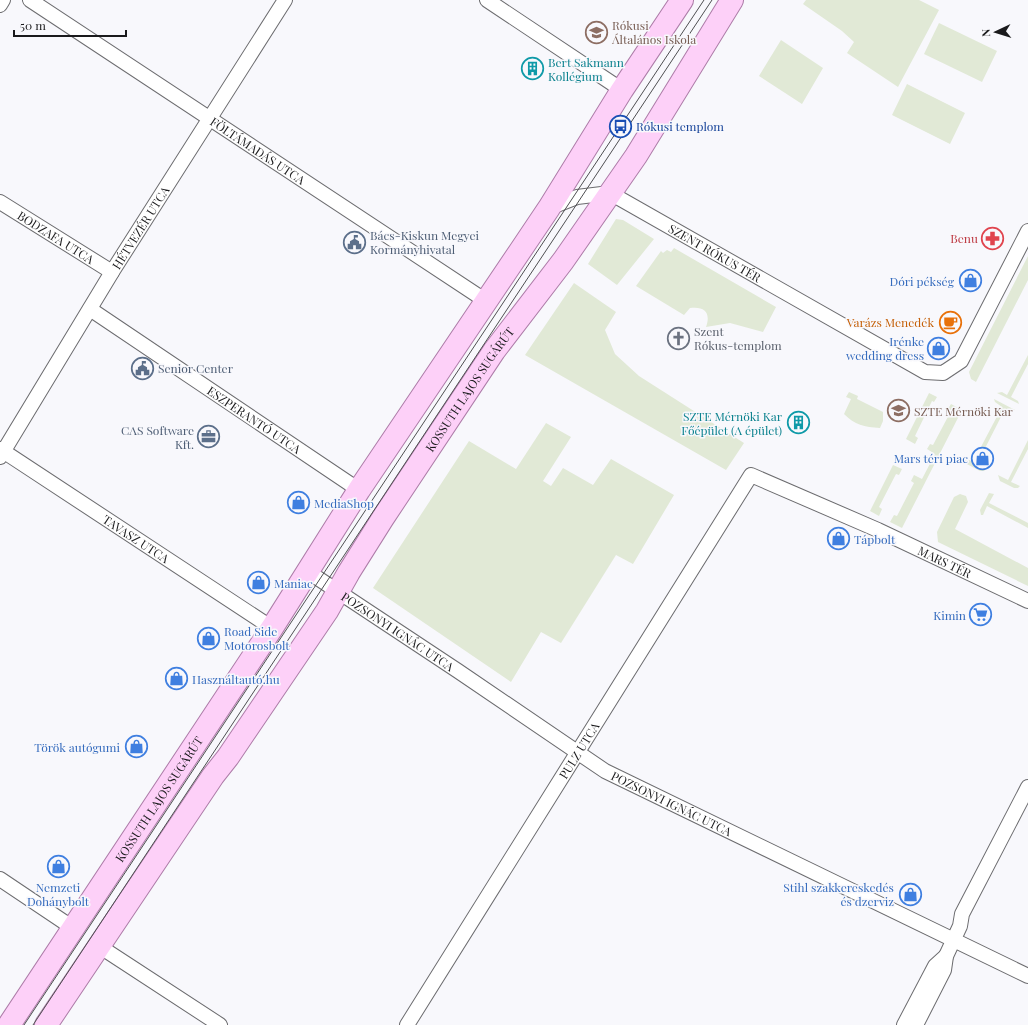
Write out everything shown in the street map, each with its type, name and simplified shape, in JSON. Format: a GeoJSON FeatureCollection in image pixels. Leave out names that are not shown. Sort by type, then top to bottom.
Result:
{"type":"FeatureCollection","features":[{"type":"Feature","properties":{"kind":"main road","name":"KOSSUTH LAJOS SUGÁRÚT"},"geometry":{"type":"LineString","coordinates":[[9,1025],[272,628],[359,490],[549,208],[622,90],[682,0]]}},
{"type":"Feature","properties":{"kind":"main road","name":"KOSSUTH LAJOS SUGÁRÚT"},"geometry":{"type":"LineString","coordinates":[[46,1025],[213,776],[228,757],[327,611],[383,518],[494,351],[563,261],[636,156],[732,0]]}},
{"type":"Feature","properties":{"kind":"street"},"geometry":{"type":"LineString","coordinates":[[0,5],[3,0]]}},
{"type":"Feature","properties":{"kind":"street","name":"FÖLTÁMADÁS UTCA"},"geometry":{"type":"LineString","coordinates":[[30,0],[486,301]]}},
{"type":"Feature","properties":{"kind":"street","name":"HÉTVEZÉR UTCA"},"geometry":{"type":"LineString","coordinates":[[1,453],[112,272],[285,0]]}},
{"type":"Feature","properties":{"kind":"street"},"geometry":{"type":"LineString","coordinates":[[486,0],[622,90]]}},
{"type":"Feature","properties":{"kind":"street"},"geometry":{"type":"LineString","coordinates":[[549,208],[577,197],[610,193]]}},
{"type":"Feature","properties":{"kind":"street","name":"SZENT RÓKUS TÉR"},"geometry":{"type":"LineString","coordinates":[[610,193],[925,372],[943,373],[961,361],[1028,231]]}},
{"type":"Feature","properties":{"kind":"street","name":"BODZAFA UTCA"},"geometry":{"type":"LineString","coordinates":[[0,202],[112,272]]}},
{"type":"Feature","properties":{"kind":"street","name":"ESZPERANTÓ UTCA"},"geometry":{"type":"LineString","coordinates":[[90,310],[359,490]]}},
{"type":"Feature","properties":{"kind":"street","name":"TAVASZ UTCA"},"geometry":{"type":"LineString","coordinates":[[1,453],[272,628]]}},
{"type":"Feature","properties":{"kind":"street","name":"MARS TÉR"},"geometry":{"type":"LineString","coordinates":[[751,475],[861,522],[1028,601]]}},
{"type":"Feature","properties":{"kind":"street","name":"PULZ UTCA"},"geometry":{"type":"LineString","coordinates":[[407,1025],[751,475]]}},
{"type":"Feature","properties":{"kind":"street"},"geometry":{"type":"LineString","coordinates":[[307,571],[338,591]]}},
{"type":"Feature","properties":{"kind":"street","name":"POZSONYI IGNÁC UTCA"},"geometry":{"type":"LineString","coordinates":[[338,591],[605,771],[1028,976]]}},
{"type":"Feature","properties":{"kind":"street"},"geometry":{"type":"LineString","coordinates":[[916,1025],[944,970],[946,956],[960,926],[962,914],[1028,787]]}},
{"type":"Feature","properties":{"kind":"street"},"geometry":{"type":"LineString","coordinates":[[960,926],[970,918],[1028,807]]}},
{"type":"Feature","properties":{"kind":"street"},"geometry":{"type":"LineString","coordinates":[[0,879],[73,928]]}},
{"type":"Feature","properties":{"kind":"street"},"geometry":{"type":"LineString","coordinates":[[99,946],[220,1025]]}},
{"type":"Feature","properties":{"kind":"street"},"geometry":{"type":"LineString","coordinates":[[904,1025],[935,966],[946,956]]}},
{"type":"Feature","properties":{"kind":"green space"},"geometry":{"type":"Polygon","coordinates":[[[806,0],[919,0],[939,10],[898,87],[847,53],[854,42],[842,31],[803,4],[806,0]]]}},
{"type":"Feature","properties":{"kind":"green space"},"geometry":{"type":"Polygon","coordinates":[[[939,23],[997,51],[982,82],[924,54],[939,23]]]}},
{"type":"Feature","properties":{"kind":"green space"},"geometry":{"type":"Polygon","coordinates":[[[781,40],[823,68],[802,104],[759,76],[781,40]]]}},
{"type":"Feature","properties":{"kind":"green space"},"geometry":{"type":"Polygon","coordinates":[[[907,84],[965,113],[950,144],[892,115],[907,84]]]}},
{"type":"Feature","properties":{"kind":"green space"},"geometry":{"type":"Polygon","coordinates":[[[616,219],[623,220],[654,239],[617,285],[588,264],[616,219]]]}},
{"type":"Feature","properties":{"kind":"green space"},"geometry":{"type":"Polygon","coordinates":[[[674,248],[776,307],[763,332],[730,323],[706,327],[708,318],[703,309],[690,308],[684,315],[636,286],[661,251],[663,253],[667,250],[671,252],[674,248]]]}},
{"type":"Feature","properties":{"kind":"green space"},"geometry":{"type":"Polygon","coordinates":[[[1028,256],[1028,280],[976,382],[971,379],[969,372],[1028,256]]]}},
{"type":"Feature","properties":{"kind":"green space"},"geometry":{"type":"Polygon","coordinates":[[[574,283],[616,312],[605,330],[615,354],[639,376],[744,443],[726,470],[525,355],[574,283]]]}},
{"type":"Feature","properties":{"kind":"green space"},"geometry":{"type":"Polygon","coordinates":[[[1028,355],[1028,364],[1011,397],[1018,401],[1019,404],[997,393],[1002,392],[1007,395],[1028,355]]]}},
{"type":"Feature","properties":{"kind":"green space"},"geometry":{"type":"Polygon","coordinates":[[[849,392],[858,396],[857,399],[883,412],[883,421],[880,428],[860,425],[852,421],[844,414],[851,399],[846,397],[849,392]]]}},
{"type":"Feature","properties":{"kind":"green space"},"geometry":{"type":"Polygon","coordinates":[[[929,393],[937,397],[934,402],[932,401],[915,436],[918,438],[915,444],[906,439],[929,393]]]}},
{"type":"Feature","properties":{"kind":"green space"},"geometry":{"type":"Polygon","coordinates":[[[994,399],[1015,410],[1011,411],[1005,409],[977,464],[986,469],[984,471],[980,471],[965,463],[963,459],[964,457],[973,462],[1002,407],[995,402],[994,399]]]}},
{"type":"Feature","properties":{"kind":"green space"},"geometry":{"type":"Polygon","coordinates":[[[951,404],[962,410],[902,528],[890,522],[894,515],[897,516],[914,483],[911,481],[914,475],[922,479],[935,454],[927,449],[930,444],[933,445],[951,411],[948,409],[951,404]]]}},
{"type":"Feature","properties":{"kind":"green space"},"geometry":{"type":"Polygon","coordinates":[[[546,423],[571,437],[543,481],[551,486],[563,468],[593,485],[611,459],[674,495],[633,564],[616,555],[561,643],[541,632],[511,682],[373,588],[469,441],[516,469],[546,423]]]}},
{"type":"Feature","properties":{"kind":"green space"},"geometry":{"type":"Polygon","coordinates":[[[1028,440],[1028,449],[1011,482],[1020,486],[1018,488],[1014,488],[1000,481],[998,475],[1008,480],[1028,440]]]}},
{"type":"Feature","properties":{"kind":"green space"},"geometry":{"type":"Polygon","coordinates":[[[893,465],[902,469],[899,475],[896,474],[879,507],[882,509],[879,516],[870,511],[893,465]]]}},
{"type":"Feature","properties":{"kind":"green space"},"geometry":{"type":"Polygon","coordinates":[[[989,493],[994,494],[989,503],[1028,523],[1028,528],[987,506],[983,515],[981,515],[980,510],[989,493]]]}},
{"type":"Feature","properties":{"kind":"green space"},"geometry":{"type":"Polygon","coordinates":[[[960,494],[966,496],[968,502],[955,529],[1028,568],[1028,586],[938,542],[937,532],[954,497],[960,494]]]}},
{"type":"Feature","properties":{"kind":"tram line"},"geometry":{"type":"LineString","coordinates":[[24,1025],[704,0]]}},
{"type":"Feature","properties":{"kind":"tram line"},"geometry":{"type":"LineString","coordinates":[[33,1025],[712,0]]}},
{"type":"Feature","properties":{"kind":"place","name":"Rókusi Általános Iskola"},"geometry":{"type":"Point","coordinates":[596,32]}},
{"type":"Feature","properties":{"kind":"place","name":"Bert Sakmann Kollégium"},"geometry":{"type":"Point","coordinates":[532,69]}},
{"type":"Feature","properties":{"kind":"place","name":"Rókusi templom"},"geometry":{"type":"Point","coordinates":[620,126]}},
{"type":"Feature","properties":{"kind":"place","name":"Benu"},"geometry":{"type":"Point","coordinates":[993,238]}},
{"type":"Feature","properties":{"kind":"place","name":"Bács-Kiskun Megyei Kormányhivatal"},"geometry":{"type":"Point","coordinates":[355,242]}},
{"type":"Feature","properties":{"kind":"place","name":"Dóri pékség"},"geometry":{"type":"Point","coordinates":[970,281]}},
{"type":"Feature","properties":{"kind":"place","name":"Varázs Menedék"},"geometry":{"type":"Point","coordinates":[950,322]}},
{"type":"Feature","properties":{"kind":"place","name":"Szent Rókus-templom"},"geometry":{"type":"Point","coordinates":[679,338]}},
{"type":"Feature","properties":{"kind":"place","name":"Irénke wedding dress"},"geometry":{"type":"Point","coordinates":[939,348]}},
{"type":"Feature","properties":{"kind":"place","name":"Senior Center"},"geometry":{"type":"Point","coordinates":[142,368]}},
{"type":"Feature","properties":{"kind":"place","name":"SZTE Mérnöki Kar"},"geometry":{"type":"Point","coordinates":[899,411]}},
{"type":"Feature","properties":{"kind":"place","name":"SZTE Mérnöki Kar Főépület (A épület)"},"geometry":{"type":"Point","coordinates":[798,423]}},
{"type":"Feature","properties":{"kind":"place","name":"CAS Software Kft."},"geometry":{"type":"Point","coordinates":[209,437]}},
{"type":"Feature","properties":{"kind":"place","name":"Mars téri piac"},"geometry":{"type":"Point","coordinates":[983,458]}},
{"type":"Feature","properties":{"kind":"place","name":"MediaShop"},"geometry":{"type":"Point","coordinates":[299,503]}},
{"type":"Feature","properties":{"kind":"place","name":"Tápbolt"},"geometry":{"type":"Point","coordinates":[838,539]}},
{"type":"Feature","properties":{"kind":"place","name":"Maniac"},"geometry":{"type":"Point","coordinates":[258,583]}},
{"type":"Feature","properties":{"kind":"place","name":"Kimin"},"geometry":{"type":"Point","coordinates":[981,615]}},
{"type":"Feature","properties":{"kind":"place","name":"Road Side Motorosbolt"},"geometry":{"type":"Point","coordinates":[208,638]}},
{"type":"Feature","properties":{"kind":"place","name":"Használtautó.hu"},"geometry":{"type":"Point","coordinates":[177,679]}},
{"type":"Feature","properties":{"kind":"place","name":"Török autógumi"},"geometry":{"type":"Point","coordinates":[136,747]}},
{"type":"Feature","properties":{"kind":"place","name":"Nemzeti Dohánybolt"},"geometry":{"type":"Point","coordinates":[58,866]}},
{"type":"Feature","properties":{"kind":"place","name":"Stihl szakkereskedés és dzerviz"},"geometry":{"type":"Point","coordinates":[910,894]}}]}
